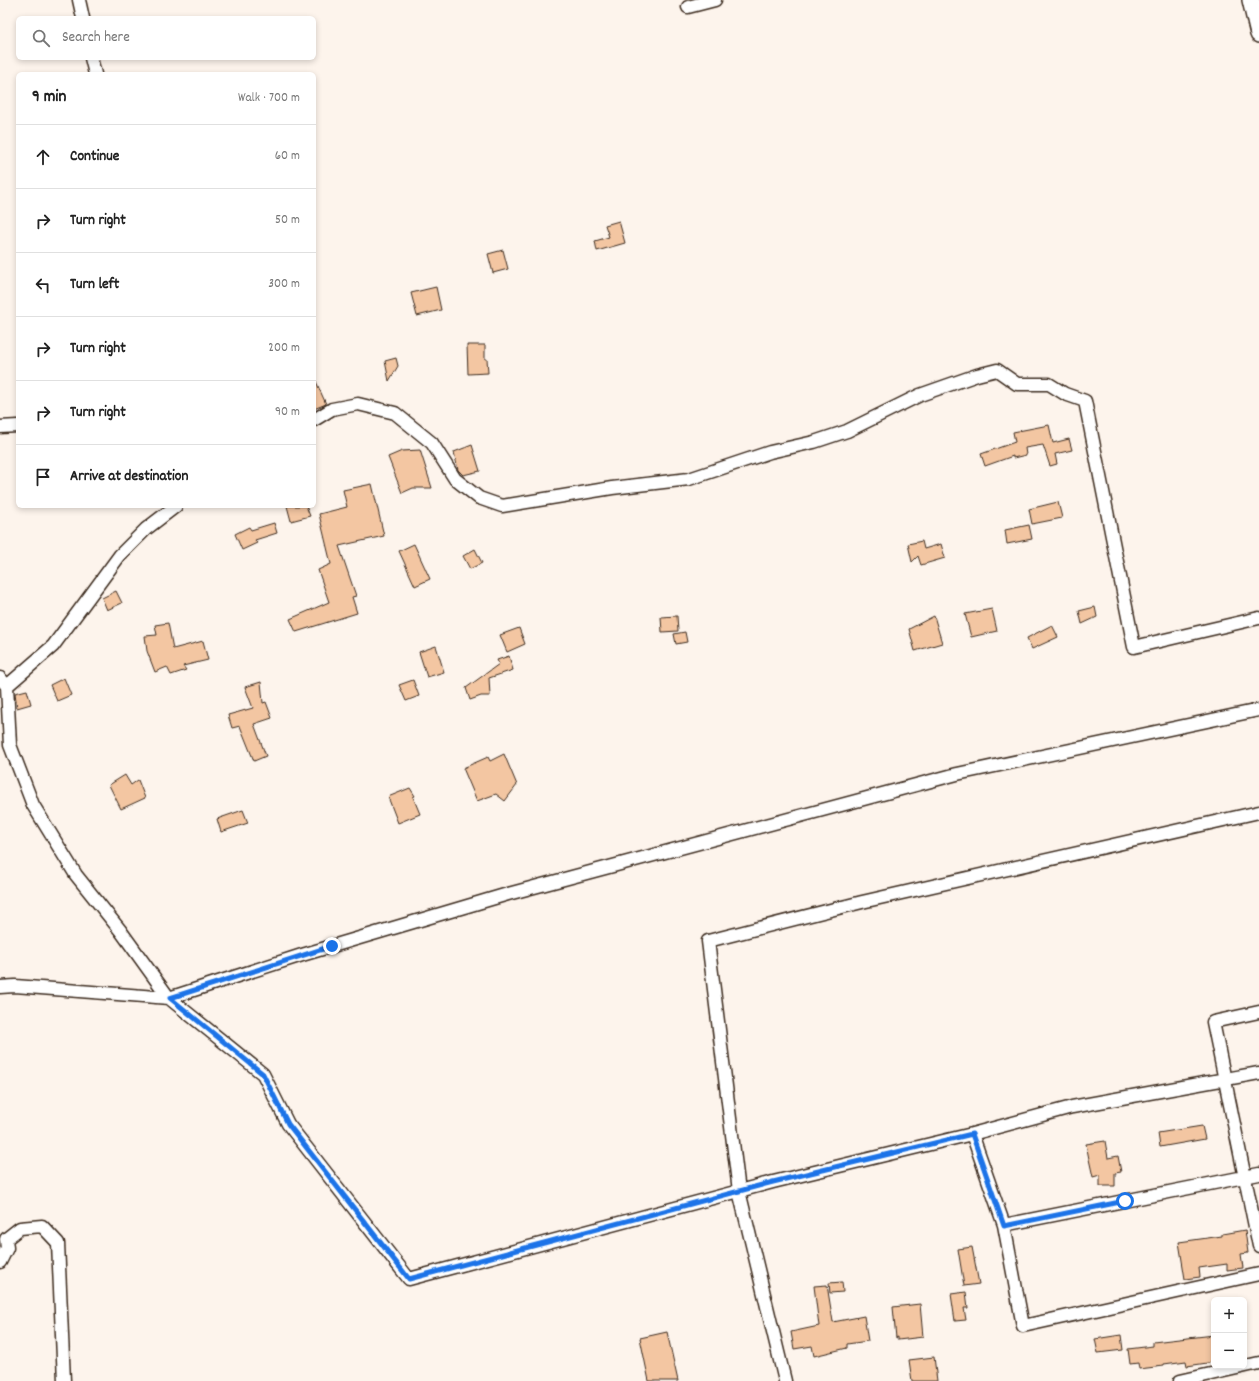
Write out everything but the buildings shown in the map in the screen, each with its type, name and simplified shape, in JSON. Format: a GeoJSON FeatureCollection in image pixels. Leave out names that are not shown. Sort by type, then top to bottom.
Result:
{"type":"FeatureCollection","features":[{"type":"Feature","properties":{"kind":"main road"},"geometry":{"type":"LineString","coordinates":[[1252,0],[1259,34]]}},
{"type":"Feature","properties":{"kind":"street"},"geometry":{"type":"LineString","coordinates":[[79,0],[82,16]]}},
{"type":"Feature","properties":{"kind":"street"},"geometry":{"type":"LineString","coordinates":[[688,7],[716,0]]}},
{"type":"Feature","properties":{"kind":"street"},"geometry":{"type":"LineString","coordinates":[[92,60],[94,72]]}},
{"type":"Feature","properties":{"kind":"street"},"geometry":{"type":"LineString","coordinates":[[316,419],[332,409],[358,404],[395,413],[432,443],[455,479],[479,498],[502,506],[612,488],[689,479],[770,452],[814,442],[847,431],[920,395],[977,375],[997,370],[1017,384],[1049,384],[1065,394],[1085,401],[1134,647],[1259,618]]}},
{"type":"Feature","properties":{"kind":"street"},"geometry":{"type":"LineString","coordinates":[[0,427],[16,426]]}},
{"type":"Feature","properties":{"kind":"street"},"geometry":{"type":"LineString","coordinates":[[173,508],[146,529],[120,555],[53,646],[4,682],[10,745],[33,805],[76,875],[120,930],[170,998],[263,1074],[288,1124],[409,1279],[740,1191],[972,1134],[1072,1107],[1259,1073]]}},
{"type":"Feature","properties":{"kind":"street"},"geometry":{"type":"LineString","coordinates":[[0,987],[15,986],[170,998],[302,955],[508,894],[934,780],[1259,710]]}},
{"type":"Feature","properties":{"kind":"street"},"geometry":{"type":"LineString","coordinates":[[785,1381],[740,1191],[708,941],[869,901],[1259,812]]}},
{"type":"Feature","properties":{"kind":"street"},"geometry":{"type":"LineString","coordinates":[[1259,1012],[1213,1022],[1259,1246]]}},
{"type":"Feature","properties":{"kind":"street"},"geometry":{"type":"LineString","coordinates":[[972,1134],[1004,1226],[1023,1326],[1259,1274]]}},
{"type":"Feature","properties":{"kind":"street"},"geometry":{"type":"LineString","coordinates":[[1004,1226],[1259,1174]]}},
{"type":"Feature","properties":{"kind":"street"},"geometry":{"type":"LineString","coordinates":[[0,1262],[7,1248],[6,1239],[20,1228],[42,1226],[58,1243],[64,1381]]}},
{"type":"Feature","properties":{"kind":"street"},"geometry":{"type":"LineString","coordinates":[[1180,1381],[1259,1363]]}},
{"type":"Feature","properties":{"kind":"route"},"geometry":{"type":"LineString","coordinates":[[332,946],[170,998],[263,1074],[288,1124],[409,1279],[773,1182],[972,1134],[1004,1226],[1125,1201]]}}]}
